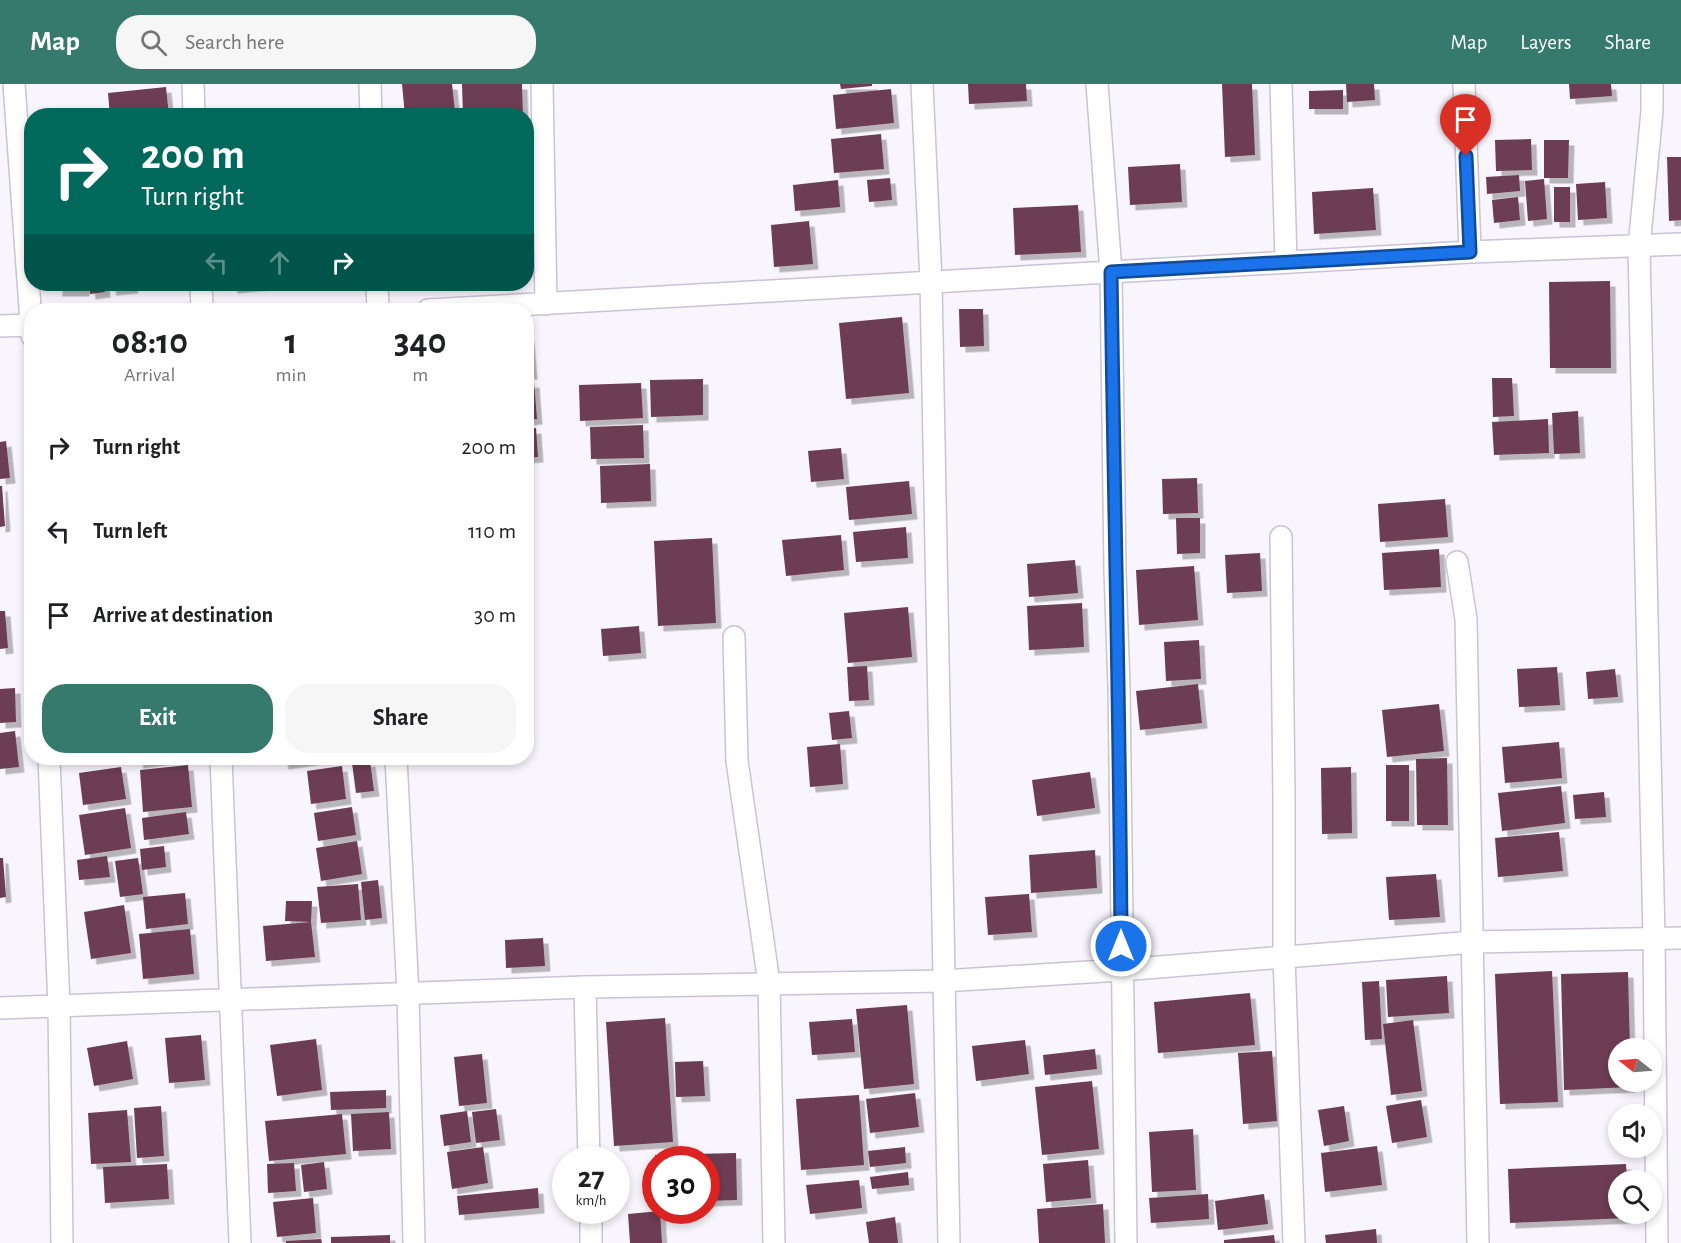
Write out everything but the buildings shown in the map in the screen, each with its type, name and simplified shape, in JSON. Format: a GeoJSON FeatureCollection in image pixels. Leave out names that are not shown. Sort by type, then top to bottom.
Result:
{"type":"FeatureCollection","features":[{"type":"Feature","properties":{"kind":"street"},"geometry":{"type":"LineString","coordinates":[[14,84],[24,226]]}},
{"type":"Feature","properties":{"kind":"street"},"geometry":{"type":"LineString","coordinates":[[193,84],[194,108]]}},
{"type":"Feature","properties":{"kind":"street"},"geometry":{"type":"LineString","coordinates":[[370,84],[371,108]]}},
{"type":"Feature","properties":{"kind":"street"},"geometry":{"type":"LineString","coordinates":[[542,84],[546,304]]}},
{"type":"Feature","properties":{"kind":"street"},"geometry":{"type":"LineString","coordinates":[[922,84],[931,282],[949,1243]]}},
{"type":"Feature","properties":{"kind":"street"},"geometry":{"type":"LineString","coordinates":[[1097,84],[1111,272],[1126,1243]]}},
{"type":"Feature","properties":{"kind":"street"},"geometry":{"type":"LineString","coordinates":[[1281,84],[1286,262]]}},
{"type":"Feature","properties":{"kind":"street"},"geometry":{"type":"LineString","coordinates":[[1464,84],[1470,252]]}},
{"type":"Feature","properties":{"kind":"street"},"geometry":{"type":"LineString","coordinates":[[1652,84],[1651,122],[1639,247],[1654,939],[1657,1243]]}},
{"type":"Feature","properties":{"kind":"street"},"geometry":{"type":"LineString","coordinates":[[534,305],[1470,252],[1681,244]]}},
{"type":"Feature","properties":{"kind":"street"},"geometry":{"type":"LineString","coordinates":[[0,326],[24,325]]}},
{"type":"Feature","properties":{"kind":"street"},"geometry":{"type":"LineString","coordinates":[[1281,537],[1284,956],[1294,1243]]}},
{"type":"Feature","properties":{"kind":"street"},"geometry":{"type":"LineString","coordinates":[[1457,562],[1467,620],[1478,1243]]}},
{"type":"Feature","properties":{"kind":"street"},"geometry":{"type":"LineString","coordinates":[[734,637],[737,761],[769,983],[774,1243]]}},
{"type":"Feature","properties":{"kind":"street"},"geometry":{"type":"LineString","coordinates":[[49,765],[59,1006],[62,1243]]}},
{"type":"Feature","properties":{"kind":"street"},"geometry":{"type":"LineString","coordinates":[[221,765],[240,1243]]}},
{"type":"Feature","properties":{"kind":"street"},"geometry":{"type":"LineString","coordinates":[[396,765],[408,994],[414,1243]]}},
{"type":"Feature","properties":{"kind":"street"},"geometry":{"type":"LineString","coordinates":[[0,1008],[585,987],[943,981],[1121,970],[1474,942],[1681,938]]}},
{"type":"Feature","properties":{"kind":"street"},"geometry":{"type":"LineString","coordinates":[[585,987],[589,1146]]}},
{"type":"Feature","properties":{"kind":"street"},"geometry":{"type":"LineString","coordinates":[[591,1224],[591,1243]]}},
{"type":"Feature","properties":{"kind":"route"},"geometry":{"type":"LineString","coordinates":[[1121,946],[1119,687],[1111,272],[1470,252],[1466,156]]}}]}
